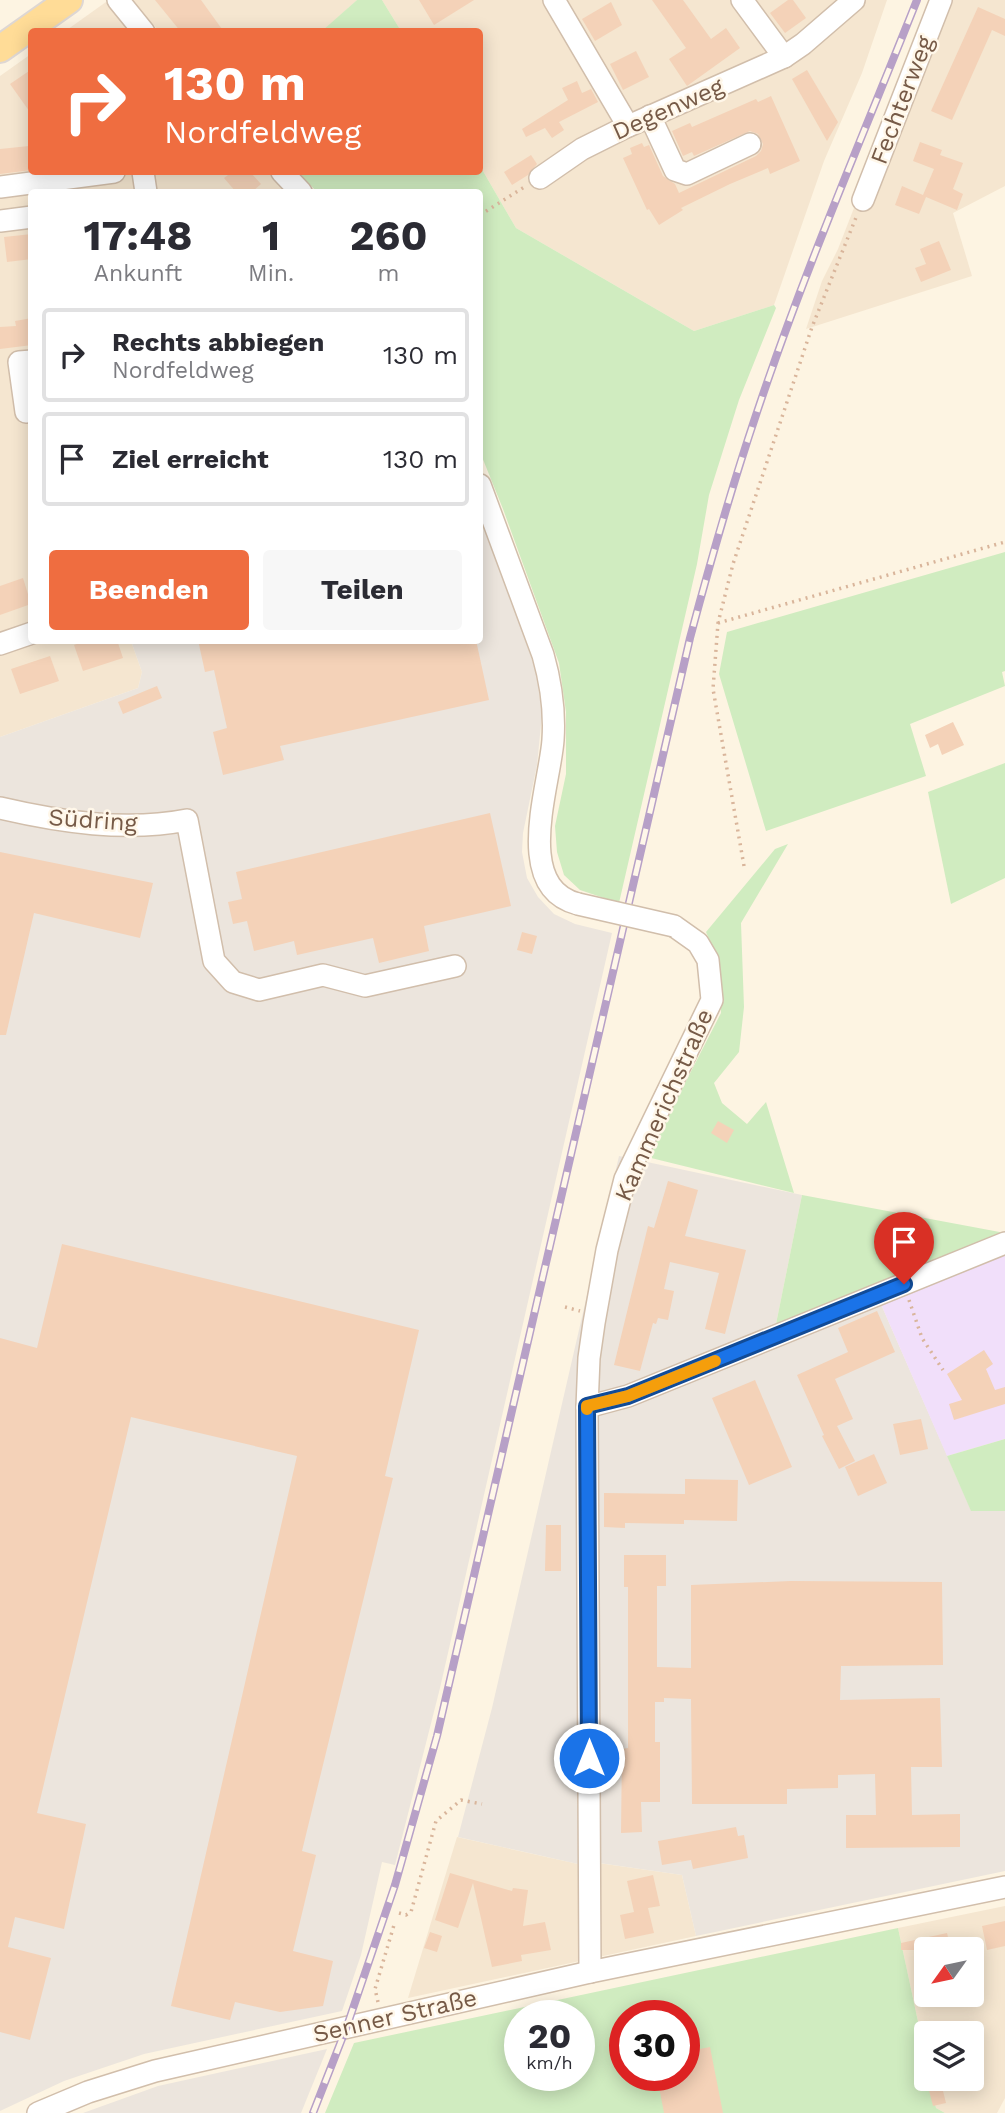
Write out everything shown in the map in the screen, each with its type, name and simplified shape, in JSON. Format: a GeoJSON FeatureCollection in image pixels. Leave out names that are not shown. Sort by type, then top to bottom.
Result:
{"type":"FeatureCollection","features":[{"type":"Feature","properties":{"kind":"main road"},"geometry":{"type":"LineString","coordinates":[[30,28],[69,0]]}},
{"type":"Feature","properties":{"kind":"main road"},"geometry":{"type":"LineString","coordinates":[[0,50],[28,30]]}},
{"type":"Feature","properties":{"kind":"street"},"geometry":{"type":"LineString","coordinates":[[118,0],[137,28]]}},
{"type":"Feature","properties":{"kind":"street"},"geometry":{"type":"LineString","coordinates":[[554,0],[628,126]]}},
{"type":"Feature","properties":{"kind":"street"},"geometry":{"type":"LineString","coordinates":[[741,0],[784,57]]}},
{"type":"Feature","properties":{"kind":"street","name":"Degenweg"},"geometry":{"type":"LineString","coordinates":[[540,178],[582,149],[628,126],[784,57],[854,0]]}},
{"type":"Feature","properties":{"kind":"street","name":"Fechterweg"},"geometry":{"type":"LineString","coordinates":[[863,201],[940,0]]}},
{"type":"Feature","properties":{"kind":"street"},"geometry":{"type":"LineString","coordinates":[[650,116],[675,170],[687,174],[750,144]]}},
{"type":"Feature","properties":{"kind":"street"},"geometry":{"type":"LineString","coordinates":[[0,187],[91,175]]}},
{"type":"Feature","properties":{"kind":"street"},"geometry":{"type":"LineString","coordinates":[[285,175],[298,189]]}},
{"type":"Feature","properties":{"kind":"street"},"geometry":{"type":"LineString","coordinates":[[0,222],[28,218]]}},
{"type":"Feature","properties":{"kind":"street"},"geometry":{"type":"LineString","coordinates":[[28,361],[19,362],[28,412]]}},
{"type":"Feature","properties":{"kind":"street","name":"Kammerichstraße"},"geometry":{"type":"LineString","coordinates":[[483,493],[544,655],[548,674],[554,721],[551,762],[539,823],[542,865],[554,889],[571,902],[674,926],[691,936],[709,960],[712,1000],[625,1179],[610,1236],[594,1323],[587,1406],[590,1972]]}},
{"type":"Feature","properties":{"kind":"street"},"geometry":{"type":"LineString","coordinates":[[0,644],[28,634]]}},
{"type":"Feature","properties":{"kind":"street","name":"Südring"},"geometry":{"type":"LineString","coordinates":[[0,808],[43,817],[106,824],[159,824],[187,820],[214,961],[233,982],[260,990],[323,975],[365,986],[455,966]]}},
{"type":"Feature","properties":{"kind":"street"},"geometry":{"type":"LineString","coordinates":[[587,1406],[628,1396],[1005,1243]]}},
{"type":"Feature","properties":{"kind":"street","name":"Senner Straße"},"geometry":{"type":"LineString","coordinates":[[38,2113],[97,2089],[155,2071],[381,2018],[1005,1887]]}},
{"type":"Feature","properties":{"kind":"path"},"geometry":{"type":"LineString","coordinates":[[483,213],[540,178]]}},
{"type":"Feature","properties":{"kind":"path"},"geometry":{"type":"LineString","coordinates":[[744,866],[713,689],[718,623],[733,564],[812,327],[863,201]]}},
{"type":"Feature","properties":{"kind":"path"},"geometry":{"type":"LineString","coordinates":[[718,623],[1005,542]]}},
{"type":"Feature","properties":{"kind":"path"},"geometry":{"type":"LineString","coordinates":[[904,1284],[922,1338],[943,1370]]}},
{"type":"Feature","properties":{"kind":"path"},"geometry":{"type":"LineString","coordinates":[[399,1913],[406,1915],[411,1912],[436,1821],[461,1800],[482,1804]]}},
{"type":"Feature","properties":{"kind":"path"},"geometry":{"type":"LineString","coordinates":[[381,2018],[375,1989],[394,1925]]}},
{"type":"Feature","properties":{"kind":"shaded area"},"geometry":{"type":"Polygon","coordinates":[[[132,0],[357,0],[326,28],[156,28],[132,0]]]}},
{"type":"Feature","properties":{"kind":"shaded area"},"geometry":{"type":"Polygon","coordinates":[[[382,0],[887,0],[862,73],[824,161],[774,305],[694,331],[516,228],[483,171],[483,28],[399,28],[382,0]]]}},
{"type":"Feature","properties":{"kind":"shaded area"},"geometry":{"type":"Polygon","coordinates":[[[935,0],[1005,0],[1005,186],[953,213],[972,276],[806,329],[822,281],[838,249],[935,0]]]}},
{"type":"Feature","properties":{"kind":"shaded area"},"geometry":{"type":"Polygon","coordinates":[[[106,2],[128,28],[70,28],[106,2]]]}},
{"type":"Feature","properties":{"kind":"shaded area"},"geometry":{"type":"Polygon","coordinates":[[[28,56],[28,175],[271,175],[284,189],[28,189],[28,644],[132,644],[142,672],[138,688],[0,737],[0,76],[28,56]]]}},
{"type":"Feature","properties":{"kind":"shaded area"},"geometry":{"type":"Polygon","coordinates":[[[483,520],[536,671],[542,715],[537,765],[523,833],[522,852],[527,878],[538,897],[554,914],[575,924],[612,933],[440,1688],[395,1865],[382,1862],[361,1955],[342,2011],[144,2054],[64,2081],[0,2111],[0,737],[138,688],[142,672],[132,644],[483,644],[483,520]]]}},
{"type":"Feature","properties":{"kind":"shaded area"},"geometry":{"type":"Polygon","coordinates":[[[619,1156],[802,1195],[775,1329],[880,1302],[971,1510],[1005,1511],[1005,1871],[696,1936],[682,1875],[599,1863],[578,1864],[458,1837],[492,1708],[619,1156]]]}},
{"type":"Feature","properties":{"kind":"shaded area"},"geometry":{"type":"Polygon","coordinates":[[[1005,1252],[1005,1439],[947,1456],[880,1302],[1005,1252]]]}},
{"type":"Feature","properties":{"kind":"shaded area"},"geometry":{"type":"Polygon","coordinates":[[[457,1837],[578,1864],[598,1863],[682,1875],[696,1936],[408,1998],[457,1837]]]}},
{"type":"Feature","properties":{"kind":"shaded area"},"geometry":{"type":"Polygon","coordinates":[[[1005,1906],[1005,2098],[997,2113],[945,2113],[936,2108],[932,2091],[984,2091],[984,2021],[918,2021],[915,2007],[984,2007],[984,1937],[914,1937],[914,2003],[898,1928],[1005,1906]]]}},
{"type":"Feature","properties":{"kind":"shaded area"},"geometry":{"type":"Polygon","coordinates":[[[327,2049],[301,2113],[83,2113],[158,2086],[327,2049]]]}},
{"type":"Feature","properties":{"kind":"green space"},"geometry":{"type":"Polygon","coordinates":[[[357,0],[382,0],[399,28],[325,28],[357,0]]]}},
{"type":"Feature","properties":{"kind":"green space"},"geometry":{"type":"Polygon","coordinates":[[[483,171],[516,228],[694,331],[774,305],[776,308],[739,400],[709,495],[697,564],[619,903],[580,890],[564,875],[557,852],[555,826],[566,774],[566,712],[559,663],[483,459],[483,189],[314,189],[301,175],[483,175],[483,171]]]}},
{"type":"Feature","properties":{"kind":"green space"},"geometry":{"type":"Polygon","coordinates":[[[1005,552],[1005,671],[1002,672],[1005,686],[910,724],[926,776],[766,831],[719,674],[727,632],[1005,552]]]}},
{"type":"Feature","properties":{"kind":"green space"},"geometry":{"type":"Polygon","coordinates":[[[1005,763],[1005,878],[951,904],[928,792],[1005,763]]]}},
{"type":"Feature","properties":{"kind":"green space"},"geometry":{"type":"Polygon","coordinates":[[[788,844],[741,923],[744,1007],[739,1052],[714,1083],[722,1103],[747,1124],[766,1102],[794,1193],[647,1157],[721,1013],[718,960],[706,932],[775,849],[788,844]]]}},
{"type":"Feature","properties":{"kind":"green space"},"geometry":{"type":"Polygon","coordinates":[[[802,1195],[1005,1233],[775,1329],[802,1195]]]}},
{"type":"Feature","properties":{"kind":"green space"},"geometry":{"type":"Polygon","coordinates":[[[1005,1439],[1005,1511],[971,1511],[947,1456],[1005,1439]]]}},
{"type":"Feature","properties":{"kind":"green space"},"geometry":{"type":"Polygon","coordinates":[[[898,1928],[918,2021],[914,2021],[914,2091],[932,2091],[936,2108],[945,2113],[325,2113],[354,2043],[504,2011],[504,2091],[595,2091],[595,2000],[557,2000],[898,1928]]]}},
{"type":"Feature","properties":{"kind":"building"},"geometry":{"type":"Polygon","coordinates":[[[155,0],[201,0],[221,28],[178,28],[155,0]]]}},
{"type":"Feature","properties":{"kind":"building"},"geometry":{"type":"Polygon","coordinates":[[[419,0],[474,0],[434,25],[419,0]]]}},
{"type":"Feature","properties":{"kind":"building"},"geometry":{"type":"Polygon","coordinates":[[[652,0],[683,0],[711,39],[726,28],[740,48],[687,86],[669,59],[686,48],[652,0]]]}},
{"type":"Feature","properties":{"kind":"building"},"geometry":{"type":"Polygon","coordinates":[[[788,0],[793,0],[806,18],[785,33],[770,13],[788,0]]]}},
{"type":"Feature","properties":{"kind":"building"},"geometry":{"type":"Polygon","coordinates":[[[611,2],[622,25],[595,41],[582,19],[611,2]]]}},
{"type":"Feature","properties":{"kind":"building"},"geometry":{"type":"Polygon","coordinates":[[[978,7],[1005,19],[1005,36],[992,30],[952,120],[931,111],[978,7]]]}},
{"type":"Feature","properties":{"kind":"building"},"geometry":{"type":"Polygon","coordinates":[[[636,51],[649,77],[623,90],[610,64],[636,51]]]}},
{"type":"Feature","properties":{"kind":"building"},"geometry":{"type":"Polygon","coordinates":[[[807,70],[838,122],[827,141],[792,79],[807,70]]]}},
{"type":"Feature","properties":{"kind":"building"},"geometry":{"type":"Polygon","coordinates":[[[28,72],[28,109],[10,84],[28,72]]]}},
{"type":"Feature","properties":{"kind":"building"},"geometry":{"type":"Polygon","coordinates":[[[577,81],[582,93],[591,89],[598,102],[559,122],[564,130],[552,138],[545,128],[526,137],[522,129],[568,100],[562,88],[577,81]]]}},
{"type":"Feature","properties":{"kind":"building"},"geometry":{"type":"Polygon","coordinates":[[[771,96],[800,161],[770,174],[768,168],[730,184],[681,208],[683,210],[659,225],[649,209],[647,210],[623,158],[632,154],[630,148],[642,143],[644,147],[649,145],[663,176],[675,184],[679,193],[756,156],[763,144],[758,134],[750,131],[694,156],[692,152],[683,156],[672,131],[690,123],[692,127],[756,99],[758,102],[771,96]]]}},
{"type":"Feature","properties":{"kind":"building"},"geometry":{"type":"Polygon","coordinates":[[[920,142],[942,150],[940,155],[963,163],[953,189],[963,194],[957,210],[926,197],[919,214],[895,205],[902,186],[923,195],[934,169],[913,161],[920,142]]]}},
{"type":"Feature","properties":{"kind":"building"},"geometry":{"type":"Polygon","coordinates":[[[28,146],[28,170],[0,174],[0,149],[28,146]]]}},
{"type":"Feature","properties":{"kind":"building"},"geometry":{"type":"Polygon","coordinates":[[[531,155],[537,164],[528,175],[512,185],[504,172],[531,155]]]}},
{"type":"Feature","properties":{"kind":"building"},"geometry":{"type":"Polygon","coordinates":[[[228,175],[253,175],[261,184],[255,189],[233,189],[224,178],[228,175]]]}},
{"type":"Feature","properties":{"kind":"building"},"geometry":{"type":"Polygon","coordinates":[[[28,234],[28,259],[7,262],[4,237],[28,234]]]}},
{"type":"Feature","properties":{"kind":"building"},"geometry":{"type":"Polygon","coordinates":[[[939,241],[951,270],[921,282],[915,268],[926,264],[920,249],[939,241]]]}},
{"type":"Feature","properties":{"kind":"building"},"geometry":{"type":"Polygon","coordinates":[[[28,319],[28,346],[0,349],[0,327],[16,326],[15,321],[28,319]]]}},
{"type":"Feature","properties":{"kind":"building"},"geometry":{"type":"Polygon","coordinates":[[[23,578],[28,605],[0,615],[0,586],[23,578]]]}},
{"type":"Feature","properties":{"kind":"building"},"geometry":{"type":"Polygon","coordinates":[[[118,644],[123,658],[83,671],[74,645],[118,644]]]}},
{"type":"Feature","properties":{"kind":"building"},"geometry":{"type":"Polygon","coordinates":[[[199,644],[477,644],[489,700],[280,746],[284,760],[223,775],[213,732],[227,728],[214,670],[205,672],[199,644]]]}},
{"type":"Feature","properties":{"kind":"building"},"geometry":{"type":"Polygon","coordinates":[[[50,656],[59,681],[20,694],[11,669],[50,656]]]}},
{"type":"Feature","properties":{"kind":"building"},"geometry":{"type":"Polygon","coordinates":[[[157,686],[162,698],[123,714],[118,702],[157,686]]]}},
{"type":"Feature","properties":{"kind":"building"},"geometry":{"type":"Polygon","coordinates":[[[953,722],[964,745],[942,755],[938,744],[930,748],[925,735],[953,722]]]}},
{"type":"Feature","properties":{"kind":"building"},"geometry":{"type":"Polygon","coordinates":[[[490,813],[511,906],[424,926],[429,951],[379,963],[373,938],[297,955],[294,941],[254,951],[247,921],[233,924],[228,902],[242,899],[236,872],[490,813]]]}},
{"type":"Feature","properties":{"kind":"building"},"geometry":{"type":"Polygon","coordinates":[[[0,852],[153,883],[140,938],[34,913],[6,1035],[0,1035],[0,852]]]}},
{"type":"Feature","properties":{"kind":"building"},"geometry":{"type":"Polygon","coordinates":[[[522,932],[537,936],[532,954],[517,950],[522,932]]]}},
{"type":"Feature","properties":{"kind":"building"},"geometry":{"type":"Polygon","coordinates":[[[718,1121],[734,1130],[727,1143],[711,1133],[718,1121]]]}},
{"type":"Feature","properties":{"kind":"building"},"geometry":{"type":"Polygon","coordinates":[[[668,1181],[698,1190],[685,1236],[746,1250],[725,1334],[705,1329],[719,1273],[670,1262],[664,1289],[674,1291],[668,1320],[658,1318],[656,1324],[653,1323],[640,1371],[614,1365],[648,1226],[654,1228],[668,1181]]]}},
{"type":"Feature","properties":{"kind":"building"},"geometry":{"type":"Polygon","coordinates":[[[62,1244],[419,1330],[385,1476],[393,1478],[302,1851],[316,1855],[293,1951],[333,1961],[323,2006],[280,2012],[235,2002],[230,2020],[171,2006],[297,1456],[131,1417],[37,1813],[86,1824],[64,1929],[15,1917],[8,1947],[51,1958],[30,2040],[0,2032],[0,1338],[37,1348],[62,1244]]]}},
{"type":"Feature","properties":{"kind":"building"},"geometry":{"type":"Polygon","coordinates":[[[877,1311],[895,1352],[835,1379],[853,1419],[837,1426],[855,1461],[839,1469],[797,1375],[848,1352],[838,1328],[877,1311]]]}},
{"type":"Feature","properties":{"kind":"building"},"geometry":{"type":"Polygon","coordinates":[[[984,1350],[993,1364],[986,1369],[995,1390],[1005,1387],[1005,1404],[954,1420],[949,1404],[962,1400],[947,1374],[984,1350]]]}},
{"type":"Feature","properties":{"kind":"building"},"geometry":{"type":"Polygon","coordinates":[[[755,1380],[792,1467],[749,1485],[712,1398],[755,1380]]]}},
{"type":"Feature","properties":{"kind":"building"},"geometry":{"type":"Polygon","coordinates":[[[921,1419],[928,1449],[900,1455],[893,1424],[921,1419]]]}},
{"type":"Feature","properties":{"kind":"building"},"geometry":{"type":"Polygon","coordinates":[[[874,1454],[887,1483],[858,1496],[845,1467],[874,1454]]]}},
{"type":"Feature","properties":{"kind":"building"},"geometry":{"type":"Polygon","coordinates":[[[685,1479],[738,1480],[737,1521],[684,1520],[684,1524],[625,1523],[625,1528],[604,1527],[604,1493],[685,1494],[685,1479]]]}},
{"type":"Feature","properties":{"kind":"building"},"geometry":{"type":"Polygon","coordinates":[[[546,1525],[561,1525],[561,1571],[545,1571],[546,1525]]]}},
{"type":"Feature","properties":{"kind":"building"},"geometry":{"type":"Polygon","coordinates":[[[624,1555],[666,1555],[666,1586],[657,1586],[657,1667],[691,1668],[691,1585],[791,1581],[942,1582],[943,1665],[841,1666],[840,1700],[940,1698],[942,1767],[911,1767],[912,1815],[960,1814],[960,1847],[846,1848],[846,1815],[876,1815],[875,1774],[838,1775],[838,1788],[787,1789],[787,1804],[692,1804],[691,1699],[664,1698],[664,1702],[655,1702],[655,1742],[660,1742],[660,1802],[641,1802],[642,1832],[621,1833],[622,1749],[628,1748],[628,1587],[624,1587],[624,1555]]]}},
{"type":"Feature","properties":{"kind":"building"},"geometry":{"type":"Polygon","coordinates":[[[736,1827],[738,1836],[744,1835],[748,1858],[693,1869],[691,1860],[662,1865],[658,1841],[736,1827]]]}},
{"type":"Feature","properties":{"kind":"building"},"geometry":{"type":"Polygon","coordinates":[[[450,1873],[512,1891],[513,1888],[528,1890],[523,1926],[545,1922],[551,1950],[521,1955],[522,1961],[492,1967],[473,1883],[458,1928],[435,1920],[450,1873]]]}},
{"type":"Feature","properties":{"kind":"building"},"geometry":{"type":"Polygon","coordinates":[[[653,1875],[660,1906],[648,1908],[654,1933],[625,1939],[620,1915],[634,1912],[627,1881],[653,1875]]]}},
{"type":"Feature","properties":{"kind":"building"},"geometry":{"type":"Polygon","coordinates":[[[1005,1921],[1005,1946],[987,1950],[982,1926],[1005,1921]]]}},
{"type":"Feature","properties":{"kind":"building"},"geometry":{"type":"Polygon","coordinates":[[[430,1932],[442,1936],[437,1952],[424,1948],[430,1932]]]}},
{"type":"Feature","properties":{"kind":"building"},"geometry":{"type":"Polygon","coordinates":[[[947,1933],[948,1937],[929,1937],[947,1933]]]}},
{"type":"Feature","properties":{"kind":"building"},"geometry":{"type":"Polygon","coordinates":[[[914,1940],[914,1950],[901,1950],[901,1943],[914,1940]]]}},
{"type":"Feature","properties":{"kind":"building"},"geometry":{"type":"Polygon","coordinates":[[[710,2047],[723,2113],[664,2113],[660,2091],[700,2091],[700,2049],[710,2047]]]}},
{"type":"Feature","properties":{"kind":"building"},"geometry":{"type":"Polygon","coordinates":[[[929,2091],[943,2091],[946,2103],[933,2106],[929,2091]]]}},
{"type":"Feature","properties":{"kind":"railway"},"geometry":{"type":"LineString","coordinates":[[313,2113],[347,2026],[395,1885],[437,1736],[690,638],[729,498],[793,310],[917,0]]}},
{"type":"Feature","properties":{"kind":"slow traffic"},"geometry":{"type":"LineString","coordinates":[[587,1409],[587,1406],[628,1396],[715,1361]]}},
{"type":"Feature","properties":{"kind":"route"},"geometry":{"type":"LineString","coordinates":[[589,1758],[587,1406],[628,1396],[904,1284]]}}]}
